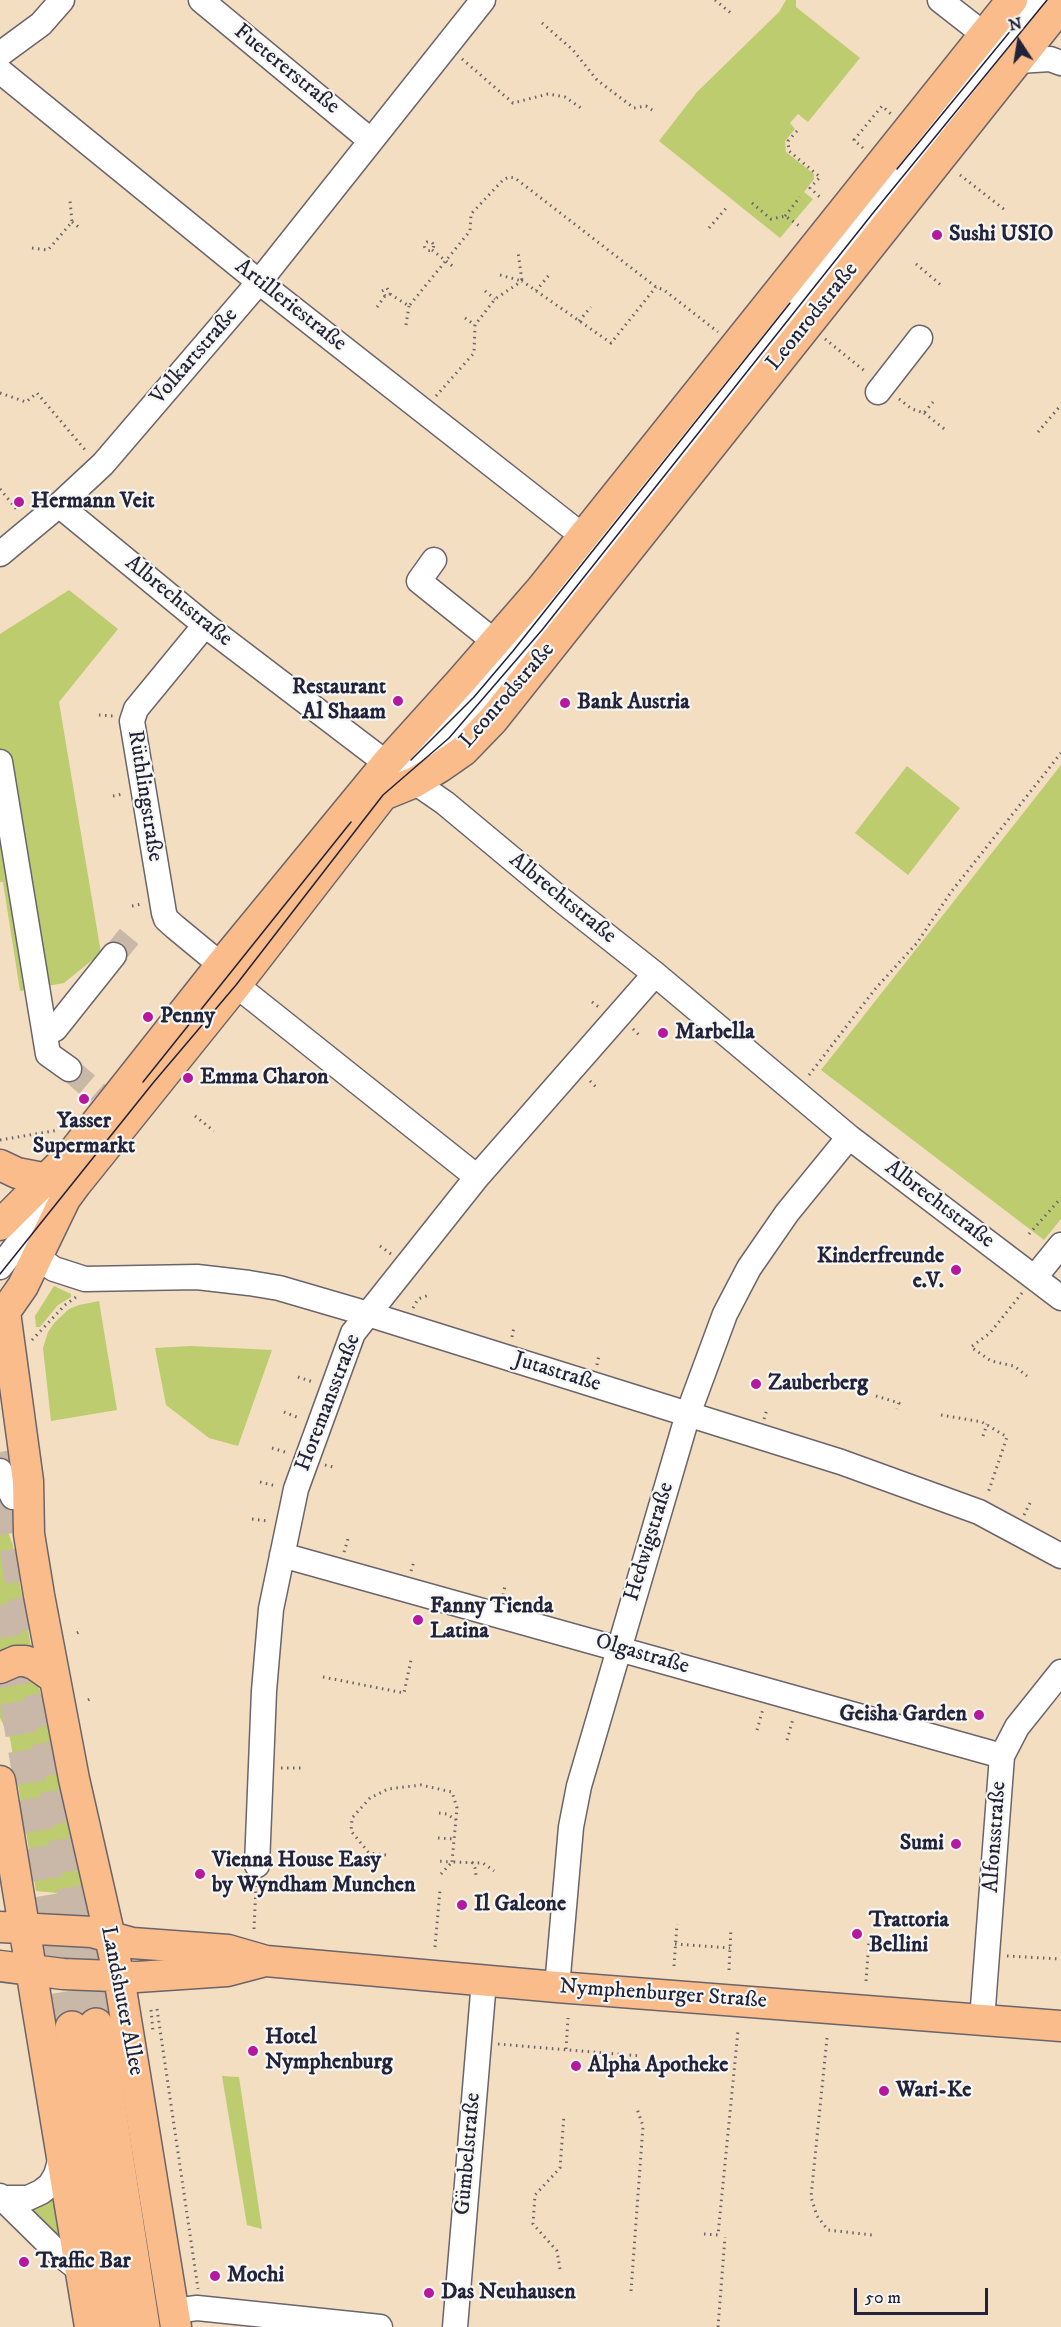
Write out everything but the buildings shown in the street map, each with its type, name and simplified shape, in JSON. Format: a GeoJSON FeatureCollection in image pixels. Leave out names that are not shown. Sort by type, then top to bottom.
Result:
{"type":"FeatureCollection","features":[{"type":"Feature","properties":{"kind":"highway","name":"Landshuter Allee"},"geometry":{"type":"LineString","coordinates":[[120,2327],[84,2027],[143,2327]]}},
{"type":"Feature","properties":{"kind":"main road","name":"Leonrodstraße"},"geometry":{"type":"LineString","coordinates":[[395,780],[463,751],[493,720],[1001,48],[1012,0]]}},
{"type":"Feature","properties":{"kind":"main road","name":"Leonrodstraße"},"geometry":{"type":"LineString","coordinates":[[3,1316],[38,1258],[56,1189],[74,1151],[395,780],[495,642],[584,537],[735,347],[1001,48],[1061,6]]}},
{"type":"Feature","properties":{"kind":"main road"},"geometry":{"type":"LineString","coordinates":[[0,1165],[56,1189]]}},
{"type":"Feature","properties":{"kind":"main road","name":"Leonrodstraße"},"geometry":{"type":"LineString","coordinates":[[0,1225],[56,1189]]}},
{"type":"Feature","properties":{"kind":"main road","name":"Landshuter Allee"},"geometry":{"type":"LineString","coordinates":[[3,1316],[28,1481],[29,1534],[76,1790],[119,1977],[175,2319]]}},
{"type":"Feature","properties":{"kind":"main road","name":"Landshuter Allee"},"geometry":{"type":"LineString","coordinates":[[0,1420],[13,1497],[29,1534]]}},
{"type":"Feature","properties":{"kind":"main road"},"geometry":{"type":"LineString","coordinates":[[0,1668],[16,1661],[24,1661],[34,1664],[54,1678]]}},
{"type":"Feature","properties":{"kind":"main road"},"geometry":{"type":"LineString","coordinates":[[0,1781],[12,1927],[31,1970],[90,2327]]}},
{"type":"Feature","properties":{"kind":"main road","name":"Nymphenburger Straße"},"geometry":{"type":"LineString","coordinates":[[12,1927],[92,1932],[132,1942],[228,1950],[266,1961],[557,1987],[1061,2026]]}},
{"type":"Feature","properties":{"kind":"main road","name":"Nymphenburger Straße"},"geometry":{"type":"LineString","coordinates":[[0,1966],[119,1977],[227,1971],[266,1961]]}},
{"type":"Feature","properties":{"kind":"street"},"geometry":{"type":"LineString","coordinates":[[0,54],[41,24],[62,0]]}},
{"type":"Feature","properties":{"kind":"street","name":"Fuetererstraße"},"geometry":{"type":"LineString","coordinates":[[201,0],[370,140]]}},
{"type":"Feature","properties":{"kind":"street","name":"Volkartstraße"},"geometry":{"type":"LineString","coordinates":[[0,555],[59,506],[103,464],[259,282],[483,0]]}},
{"type":"Feature","properties":{"kind":"street"},"geometry":{"type":"LineString","coordinates":[[940,0],[1001,48],[1061,63]]}},
{"type":"Feature","properties":{"kind":"street"},"geometry":{"type":"LineString","coordinates":[[1001,48],[1042,0]]}},
{"type":"Feature","properties":{"kind":"street","name":"Artilleriestraße"},"geometry":{"type":"LineString","coordinates":[[0,71],[259,282],[584,537]]}},
{"type":"Feature","properties":{"kind":"street"},"geometry":{"type":"LineString","coordinates":[[878,392],[920,338]]}},
{"type":"Feature","properties":{"kind":"street","name":"Albrechtstraße"},"geometry":{"type":"LineString","coordinates":[[59,506],[395,780],[446,803],[849,1137],[1061,1298]]}},
{"type":"Feature","properties":{"kind":"street"},"geometry":{"type":"LineString","coordinates":[[434,560],[419,581],[495,642]]}},
{"type":"Feature","properties":{"kind":"street","name":"Rüthlingstraße"},"geometry":{"type":"LineString","coordinates":[[204,625],[136,709],[132,721],[166,919],[228,975],[477,1177]]}},
{"type":"Feature","properties":{"kind":"street"},"geometry":{"type":"LineString","coordinates":[[0,762],[48,1054],[69,1069]]}},
{"type":"Feature","properties":{"kind":"street"},"geometry":{"type":"LineString","coordinates":[[29,1230],[38,1212],[371,797],[395,780]]}},
{"type":"Feature","properties":{"kind":"street"},"geometry":{"type":"LineString","coordinates":[[45,1034],[55,1029],[114,955]]}},
{"type":"Feature","properties":{"kind":"street","name":"Horemansstraße"},"geometry":{"type":"LineString","coordinates":[[257,1865],[267,1642],[271,1609],[296,1489],[353,1333],[477,1177],[655,974]]}},
{"type":"Feature","properties":{"kind":"street","name":"Hedwigstraße"},"geometry":{"type":"LineString","coordinates":[[557,1987],[571,1827],[579,1785],[688,1414],[725,1314],[749,1268],[787,1213],[849,1137]]}},
{"type":"Feature","properties":{"kind":"street"},"geometry":{"type":"LineString","coordinates":[[0,1267],[29,1230],[56,1189]]}},
{"type":"Feature","properties":{"kind":"street"},"geometry":{"type":"LineString","coordinates":[[1035,1277],[1061,1245]]}},
{"type":"Feature","properties":{"kind":"street","name":"Jutastraße"},"geometry":{"type":"LineString","coordinates":[[38,1258],[54,1269],[85,1279],[197,1277],[279,1288],[841,1462],[970,1509],[1061,1556]]}},
{"type":"Feature","properties":{"kind":"street","name":"Landshuter Allee"},"geometry":{"type":"LineString","coordinates":[[0,1471],[13,1497]]}},
{"type":"Feature","properties":{"kind":"street","name":"Olgastraße"},"geometry":{"type":"LineString","coordinates":[[282,1555],[1002,1756]]}},
{"type":"Feature","properties":{"kind":"street","name":"Alfonsstraße"},"geometry":{"type":"LineString","coordinates":[[982,2020],[1002,1756],[1017,1727],[1061,1672]]}},
{"type":"Feature","properties":{"kind":"street","name":"Gümbelstraße"},"geometry":{"type":"LineString","coordinates":[[455,2327],[484,1981]]}},
{"type":"Feature","properties":{"kind":"street"},"geometry":{"type":"LineString","coordinates":[[1,2197],[28,2198],[50,2186],[62,2154]]}},
{"type":"Feature","properties":{"kind":"street"},"geometry":{"type":"LineString","coordinates":[[1,2197],[57,2252],[81,2271]]}},
{"type":"Feature","properties":{"kind":"street"},"geometry":{"type":"LineString","coordinates":[[175,2319],[197,2308],[380,2327]]}},
{"type":"Feature","properties":{"kind":"path"},"geometry":{"type":"LineString","coordinates":[[715,0],[732,14]]}},
{"type":"Feature","properties":{"kind":"path"},"geometry":{"type":"LineString","coordinates":[[542,23],[573,50],[597,80],[634,108],[646,106],[655,112]]}},
{"type":"Feature","properties":{"kind":"path"},"geometry":{"type":"LineString","coordinates":[[464,61],[513,103],[548,94],[565,97],[581,108]]}},
{"type":"Feature","properties":{"kind":"path"},"geometry":{"type":"LineString","coordinates":[[865,149],[854,140],[862,128],[882,106],[892,115]]}},
{"type":"Feature","properties":{"kind":"path"},"geometry":{"type":"LineString","coordinates":[[797,131],[788,141],[789,151],[820,177],[810,188],[824,200]]}},
{"type":"Feature","properties":{"kind":"path"},"geometry":{"type":"LineString","coordinates":[[960,175],[1005,210]]}},
{"type":"Feature","properties":{"kind":"path"},"geometry":{"type":"LineString","coordinates":[[406,325],[409,306],[470,231],[471,214],[503,180],[509,177],[515,178],[656,287],[664,290],[735,347]]}},
{"type":"Feature","properties":{"kind":"path"},"geometry":{"type":"LineString","coordinates":[[752,203],[771,219],[785,216],[800,197]]}},
{"type":"Feature","properties":{"kind":"path"},"geometry":{"type":"LineString","coordinates":[[32,248],[48,250],[72,222],[70,201]]}},
{"type":"Feature","properties":{"kind":"path"},"geometry":{"type":"LineString","coordinates":[[709,228],[728,206]]}},
{"type":"Feature","properties":{"kind":"path"},"geometry":{"type":"LineString","coordinates":[[785,216],[802,228]]}},
{"type":"Feature","properties":{"kind":"path"},"geometry":{"type":"LineString","coordinates":[[72,222],[80,228]]}},
{"type":"Feature","properties":{"kind":"path"},"geometry":{"type":"LineString","coordinates":[[432,250],[455,268]]}},
{"type":"Feature","properties":{"kind":"path"},"geometry":{"type":"LineString","coordinates":[[518,252],[522,281]]}},
{"type":"Feature","properties":{"kind":"path"},"geometry":{"type":"LineString","coordinates":[[916,264],[942,286]]}},
{"type":"Feature","properties":{"kind":"path"},"geometry":{"type":"LineString","coordinates":[[500,275],[522,281],[611,343],[656,287]]}},
{"type":"Feature","properties":{"kind":"path"},"geometry":{"type":"LineString","coordinates":[[536,291],[549,275]]}},
{"type":"Feature","properties":{"kind":"path"},"geometry":{"type":"LineString","coordinates":[[424,411],[474,353],[475,325],[495,299],[522,281]]}},
{"type":"Feature","properties":{"kind":"path"},"geometry":{"type":"LineString","coordinates":[[385,296],[381,291],[387,288],[390,294],[409,306]]}},
{"type":"Feature","properties":{"kind":"path"},"geometry":{"type":"LineString","coordinates":[[485,291],[495,299]]}},
{"type":"Feature","properties":{"kind":"path"},"geometry":{"type":"LineString","coordinates":[[377,307],[385,296],[390,294]]}},
{"type":"Feature","properties":{"kind":"path"},"geometry":{"type":"LineString","coordinates":[[579,321],[591,307]]}},
{"type":"Feature","properties":{"kind":"path"},"geometry":{"type":"LineString","coordinates":[[465,318],[475,325]]}},
{"type":"Feature","properties":{"kind":"path"},"geometry":{"type":"LineString","coordinates":[[0,393],[26,402],[37,393],[87,452],[103,464]]}},
{"type":"Feature","properties":{"kind":"path"},"geometry":{"type":"LineString","coordinates":[[1038,432],[1061,405]]}},
{"type":"Feature","properties":{"kind":"path"},"geometry":{"type":"LineString","coordinates":[[924,413],[947,431]]}},
{"type":"Feature","properties":{"kind":"path"},"geometry":{"type":"LineString","coordinates":[[0,489],[18,511]]}},
{"type":"Feature","properties":{"kind":"path"},"geometry":{"type":"LineString","coordinates":[[796,1092],[876,988],[917,943],[951,892],[1061,753]]}},
{"type":"Feature","properties":{"kind":"path"},"geometry":{"type":"LineString","coordinates":[[586,1077],[597,1088]]}},
{"type":"Feature","properties":{"kind":"path"},"geometry":{"type":"LineString","coordinates":[[195,1116],[214,1131]]}},
{"type":"Feature","properties":{"kind":"path"},"geometry":{"type":"LineString","coordinates":[[0,1140],[68,1128]]}},
{"type":"Feature","properties":{"kind":"path"},"geometry":{"type":"LineString","coordinates":[[1029,1234],[1061,1198]]}},
{"type":"Feature","properties":{"kind":"path"},"geometry":{"type":"LineString","coordinates":[[31,1342],[65,1305],[80,1294]]}},
{"type":"Feature","properties":{"kind":"path"},"geometry":{"type":"LineString","coordinates":[[1015,1302],[990,1333],[971,1347],[991,1361],[1014,1366],[1027,1376]]}},
{"type":"Feature","properties":{"kind":"path"},"geometry":{"type":"LineString","coordinates":[[876,1396],[899,1403],[897,1409]]}},
{"type":"Feature","properties":{"kind":"path"},"geometry":{"type":"LineString","coordinates":[[942,1415],[962,1417],[987,1424],[1007,1437],[988,1494]]}},
{"type":"Feature","properties":{"kind":"path"},"geometry":{"type":"LineString","coordinates":[[983,1436],[987,1424]]}},
{"type":"Feature","properties":{"kind":"path"},"geometry":{"type":"LineString","coordinates":[[323,1677],[404,1693],[411,1660]]}},
{"type":"Feature","properties":{"kind":"path"},"geometry":{"type":"LineString","coordinates":[[757,1730],[764,1707]]}},
{"type":"Feature","properties":{"kind":"path"},"geometry":{"type":"LineString","coordinates":[[787,1740],[794,1715]]}},
{"type":"Feature","properties":{"kind":"path"},"geometry":{"type":"LineString","coordinates":[[386,1855],[369,1853],[351,1831],[352,1818],[370,1798],[388,1789],[421,1785],[452,1792],[457,1808],[452,1862],[441,1874]]}},
{"type":"Feature","properties":{"kind":"path"},"geometry":{"type":"LineString","coordinates":[[439,1813],[447,1814],[456,1820]]}},
{"type":"Feature","properties":{"kind":"path"},"geometry":{"type":"LineString","coordinates":[[438,1838],[454,1839]]}},
{"type":"Feature","properties":{"kind":"path"},"geometry":{"type":"LineString","coordinates":[[436,1861],[483,1863],[494,1871]]}},
{"type":"Feature","properties":{"kind":"path"},"geometry":{"type":"LineString","coordinates":[[472,1862],[476,1868],[476,1875]]}},
{"type":"Feature","properties":{"kind":"path"},"geometry":{"type":"LineString","coordinates":[[254,1929],[257,1865]]}},
{"type":"Feature","properties":{"kind":"path"},"geometry":{"type":"LineString","coordinates":[[435,1947],[440,1890]]}},
{"type":"Feature","properties":{"kind":"path"},"geometry":{"type":"LineString","coordinates":[[674,1966],[676,1924]]}},
{"type":"Feature","properties":{"kind":"path"},"geometry":{"type":"LineString","coordinates":[[729,1970],[731,1928]]}},
{"type":"Feature","properties":{"kind":"path"},"geometry":{"type":"LineString","coordinates":[[866,1981],[869,1941]]}},
{"type":"Feature","properties":{"kind":"path"},"geometry":{"type":"LineString","coordinates":[[675,1944],[730,1948]]}},
{"type":"Feature","properties":{"kind":"path"},"geometry":{"type":"LineString","coordinates":[[999,1956],[1061,1959]]}},
{"type":"Feature","properties":{"kind":"path","name":"Landshuter Allee"},"geometry":{"type":"LineString","coordinates":[[157,2009],[198,2288]]}},
{"type":"Feature","properties":{"kind":"path"},"geometry":{"type":"LineString","coordinates":[[566,2049],[568,2018]]}},
{"type":"Feature","properties":{"kind":"path"},"geometry":{"type":"LineString","coordinates":[[704,2234],[718,2235],[719,2231],[738,2031]]}},
{"type":"Feature","properties":{"kind":"path"},"geometry":{"type":"LineString","coordinates":[[828,2038],[811,2197],[817,2216],[828,2230],[872,2235]]}},
{"type":"Feature","properties":{"kind":"path"},"geometry":{"type":"LineString","coordinates":[[479,2042],[641,2056]]}},
{"type":"Feature","properties":{"kind":"path"},"geometry":{"type":"LineString","coordinates":[[631,2291],[642,2126],[637,2109]]}},
{"type":"Feature","properties":{"kind":"path"},"geometry":{"type":"LineString","coordinates":[[560,2269],[557,2251],[533,2224],[536,2195],[560,2168],[564,2115]]}},
{"type":"Feature","properties":{"kind":"path"},"geometry":{"type":"LineString","coordinates":[[718,2327],[724,2237]]}},
{"type":"Feature","properties":{"kind":"green space"},"geometry":{"type":"Polygon","coordinates":[[[786,0],[796,0],[796,7],[860,58],[808,122],[798,114],[790,123],[795,129],[785,141],[786,152],[814,174],[814,179],[804,192],[813,199],[780,238],[659,141],[697,92],[779,12],[786,0]]]}},
{"type":"Feature","properties":{"kind":"green space"},"geometry":{"type":"Polygon","coordinates":[[[69,590],[118,629],[59,702],[101,953],[64,983],[20,991],[3,882],[0,882],[0,634],[69,590]]]}},
{"type":"Feature","properties":{"kind":"green space"},"geometry":{"type":"Polygon","coordinates":[[[1061,765],[1061,1219],[1044,1240],[821,1070],[1061,765]]]}},
{"type":"Feature","properties":{"kind":"green space"},"geometry":{"type":"Polygon","coordinates":[[[907,766],[960,808],[908,875],[855,833],[907,766]]]}},
{"type":"Feature","properties":{"kind":"green space"},"geometry":{"type":"Polygon","coordinates":[[[54,1286],[71,1294],[71,1297],[58,1305],[40,1327],[36,1327],[35,1316],[54,1286]]]}},
{"type":"Feature","properties":{"kind":"green space"},"geometry":{"type":"Polygon","coordinates":[[[99,1301],[117,1410],[51,1421],[43,1348],[48,1332],[69,1309],[99,1301]]]}},
{"type":"Feature","properties":{"kind":"green space"},"geometry":{"type":"Polygon","coordinates":[[[191,1346],[272,1350],[238,1446],[209,1438],[166,1405],[155,1348],[191,1346]]]}},
{"type":"Feature","properties":{"kind":"green space"},"geometry":{"type":"Polygon","coordinates":[[[0,1511],[13,1545],[32,1652],[0,1657],[0,1511]]]}},
{"type":"Feature","properties":{"kind":"green space"},"geometry":{"type":"Polygon","coordinates":[[[23,1671],[38,1682],[87,1896],[36,1891],[10,1738],[0,1718],[0,1684],[6,1677],[23,1671]]]}},
{"type":"Feature","properties":{"kind":"green space"},"geometry":{"type":"Polygon","coordinates":[[[222,2076],[239,2077],[262,2229],[247,2225],[222,2076]]]}},
{"type":"Feature","properties":{"kind":"green space"},"geometry":{"type":"Polygon","coordinates":[[[59,2188],[68,2249],[26,2213],[59,2188]]]}},
{"type":"Feature","properties":{"kind":"tunnel"},"geometry":{"type":"LineString","coordinates":[[114,955],[132,933]]}},
{"type":"Feature","properties":{"kind":"tunnel"},"geometry":{"type":"LineString","coordinates":[[69,1069],[98,1094]]}},
{"type":"Feature","properties":{"kind":"tunnel"},"geometry":{"type":"LineString","coordinates":[[0,1452],[96,2025]]}},
{"type":"Feature","properties":{"kind":"tunnel"},"geometry":{"type":"LineString","coordinates":[[0,1605],[72,2028]]}},
{"type":"Feature","properties":{"kind":"tram line"},"geometry":{"type":"LineString","coordinates":[[0,1274],[153,1083],[236,985],[383,795],[449,738],[542,630],[873,213],[1047,0]]}},
{"type":"Feature","properties":{"kind":"tram line"},"geometry":{"type":"LineString","coordinates":[[897,169],[1017,23]]}},
{"type":"Feature","properties":{"kind":"tram line"},"geometry":{"type":"LineString","coordinates":[[411,760],[474,697],[513,651],[790,303]]}},
{"type":"Feature","properties":{"kind":"tram line"},"geometry":{"type":"LineString","coordinates":[[143,1082],[351,822]]}},
{"type":"Feature","properties":{"kind":"place","name":"Sushi USIO"},"geometry":{"type":"Point","coordinates":[937,235]}},
{"type":"Feature","properties":{"kind":"place","name":"Hermann Veit"},"geometry":{"type":"Point","coordinates":[19,502]}},
{"type":"Feature","properties":{"kind":"place","name":"Restaurant Al Shaam"},"geometry":{"type":"Point","coordinates":[398,701]}},
{"type":"Feature","properties":{"kind":"place","name":"Bank Austria"},"geometry":{"type":"Point","coordinates":[565,703]}},
{"type":"Feature","properties":{"kind":"place","name":"Penny"},"geometry":{"type":"Point","coordinates":[148,1017]}},
{"type":"Feature","properties":{"kind":"place","name":"Marbella"},"geometry":{"type":"Point","coordinates":[663,1033]}},
{"type":"Feature","properties":{"kind":"place","name":"Emma Charon"},"geometry":{"type":"Point","coordinates":[188,1078]}},
{"type":"Feature","properties":{"kind":"place","name":"Yasser Supermarkt"},"geometry":{"type":"Point","coordinates":[84,1099]}},
{"type":"Feature","properties":{"kind":"place","name":"Kinderfreunde e.V."},"geometry":{"type":"Point","coordinates":[956,1270]}},
{"type":"Feature","properties":{"kind":"place","name":"Zauberberg"},"geometry":{"type":"Point","coordinates":[756,1384]}},
{"type":"Feature","properties":{"kind":"place","name":"Fanny Tienda Latina"},"geometry":{"type":"Point","coordinates":[418,1620]}},
{"type":"Feature","properties":{"kind":"place","name":"Geisha Garden"},"geometry":{"type":"Point","coordinates":[979,1715]}},
{"type":"Feature","properties":{"kind":"place","name":"Sumi"},"geometry":{"type":"Point","coordinates":[956,1844]}},
{"type":"Feature","properties":{"kind":"place","name":"Vienna House Easy by Wyndham Munchen"},"geometry":{"type":"Point","coordinates":[200,1874]}},
{"type":"Feature","properties":{"kind":"place","name":"Il Galeone"},"geometry":{"type":"Point","coordinates":[462,1905]}},
{"type":"Feature","properties":{"kind":"place","name":"Trattoria Bellini"},"geometry":{"type":"Point","coordinates":[857,1934]}},
{"type":"Feature","properties":{"kind":"place","name":"Hotel Nymphenburg"},"geometry":{"type":"Point","coordinates":[253,2051]}},
{"type":"Feature","properties":{"kind":"place","name":"Alpha Apotheke"},"geometry":{"type":"Point","coordinates":[576,2066]}},
{"type":"Feature","properties":{"kind":"place","name":"Wari-Ke"},"geometry":{"type":"Point","coordinates":[884,2091]}},
{"type":"Feature","properties":{"kind":"place","name":"Traffic Bar"},"geometry":{"type":"Point","coordinates":[24,2262]}},
{"type":"Feature","properties":{"kind":"place","name":"Mochi"},"geometry":{"type":"Point","coordinates":[215,2276]}},
{"type":"Feature","properties":{"kind":"place","name":"Das Neuhausen"},"geometry":{"type":"Point","coordinates":[429,2293]}}]}
